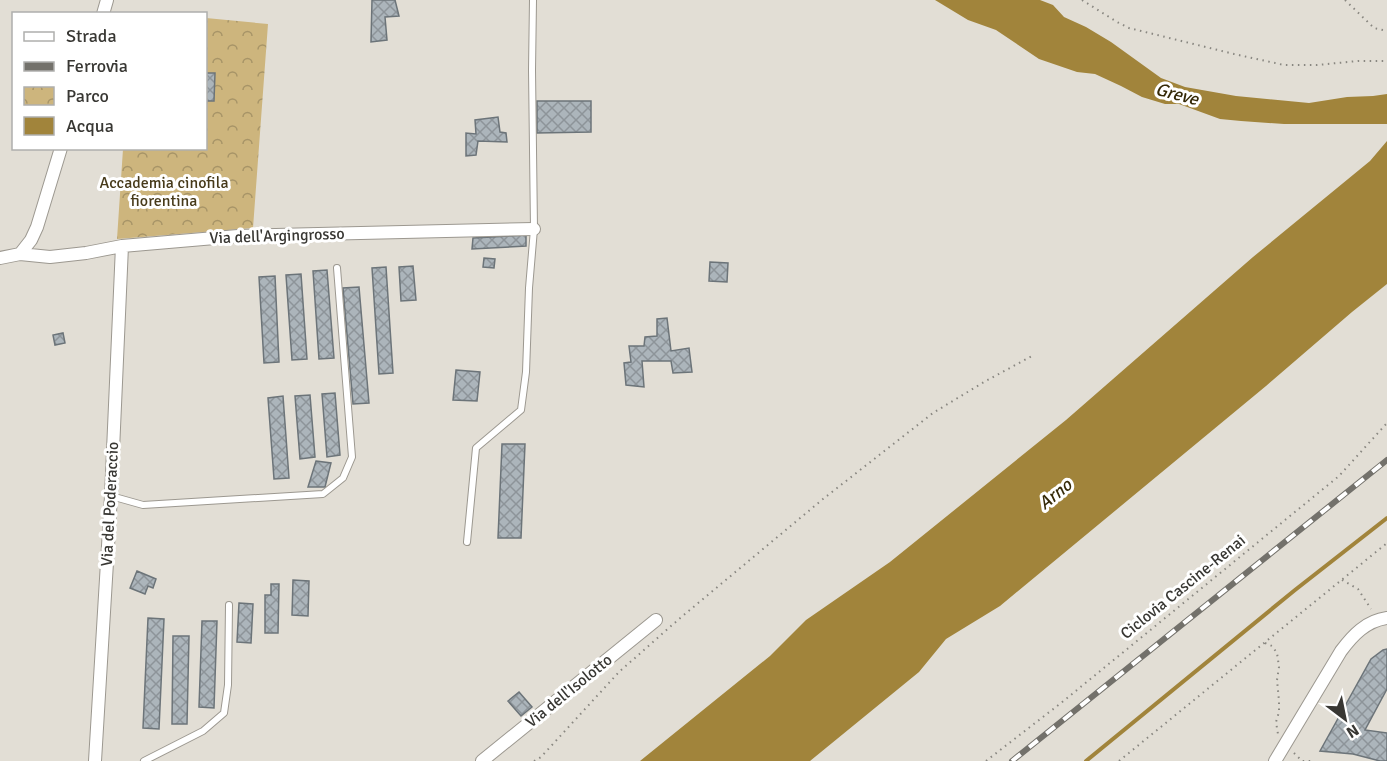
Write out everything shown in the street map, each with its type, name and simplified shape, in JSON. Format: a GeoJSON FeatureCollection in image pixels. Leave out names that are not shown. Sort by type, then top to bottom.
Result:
{"type":"FeatureCollection","features":[{"type":"Feature","properties":{"kind":"street"},"geometry":{"type":"LineString","coordinates":[[20,254],[31,240],[37,227],[61,150]]}},
{"type":"Feature","properties":{"kind":"street","name":"Via dell'Argingrosso"},"geometry":{"type":"LineString","coordinates":[[0,258],[20,254],[50,257],[122,246],[238,236],[534,229]]}},
{"type":"Feature","properties":{"kind":"street","name":"Via del Poderaccio"},"geometry":{"type":"LineString","coordinates":[[95,761],[111,496],[122,246]]}},
{"type":"Feature","properties":{"kind":"street"},"geometry":{"type":"LineString","coordinates":[[1275,761],[1350,639],[1364,626],[1384,619]]}},
{"type":"Feature","properties":{"kind":"street","name":"Via dell'Isolotto"},"geometry":{"type":"LineString","coordinates":[[482,761],[656,620]]}},
{"type":"Feature","properties":{"kind":"lane"},"geometry":{"type":"LineString","coordinates":[[467,542],[476,448],[521,410],[526,372],[534,229],[531,70],[533,0]]}},
{"type":"Feature","properties":{"kind":"lane"},"geometry":{"type":"LineString","coordinates":[[111,496],[143,505],[323,494],[343,478],[352,457],[337,268]]}},
{"type":"Feature","properties":{"kind":"lane"},"geometry":{"type":"LineString","coordinates":[[144,761],[203,731],[224,713],[228,685],[229,605]]}},
{"type":"Feature","properties":{"kind":"path"},"geometry":{"type":"LineString","coordinates":[[1082,0],[1129,28],[1284,65],[1387,60]]}},
{"type":"Feature","properties":{"kind":"path"},"geometry":{"type":"LineString","coordinates":[[1345,0],[1374,28],[1387,32]]}},
{"type":"Feature","properties":{"kind":"path"},"geometry":{"type":"LineString","coordinates":[[534,761],[541,757],[619,672],[823,499],[933,413],[1032,356]]}},
{"type":"Feature","properties":{"kind":"path","name":"Ciclovia Cascine-Renai"},"geometry":{"type":"LineString","coordinates":[[986,761],[1339,476],[1387,423]]}},
{"type":"Feature","properties":{"kind":"path"},"geometry":{"type":"LineString","coordinates":[[1119,761],[1387,543]]}},
{"type":"Feature","properties":{"kind":"path"},"geometry":{"type":"LineString","coordinates":[[1342,580],[1358,590],[1372,610],[1384,619]]}},
{"type":"Feature","properties":{"kind":"path"},"geometry":{"type":"LineString","coordinates":[[1265,643],[1272,646],[1278,653],[1279,712],[1276,722],[1278,740],[1284,747]]}},
{"type":"Feature","properties":{"kind":"green space","name":"Accademia cinofila fiorentina"},"geometry":{"type":"Polygon","coordinates":[[[207,18],[268,24],[253,228],[117,239],[123,150],[207,150],[207,18]]]}},
{"type":"Feature","properties":{"kind":"water","name":"Greve"},"geometry":{"type":"Polygon","coordinates":[[[935,0],[1040,0],[1053,5],[1064,17],[1111,42],[1161,78],[1185,87],[1236,96],[1309,103],[1387,94],[1387,124],[1284,124],[1241,121],[1220,119],[1179,104],[1165,104],[1142,97],[1095,74],[1077,72],[1039,59],[996,30],[968,20],[935,0]]]}},
{"type":"Feature","properties":{"kind":"water","name":"Arno"},"geometry":{"type":"Polygon","coordinates":[[[1387,141],[1387,284],[1266,386],[1000,606],[946,639],[919,672],[810,761],[640,761],[770,656],[806,620],[890,562],[1066,420],[1253,257],[1370,161],[1387,141]]]}},
{"type":"Feature","properties":{"kind":"building"},"geometry":{"type":"Polygon","coordinates":[[[372,0],[395,0],[399,16],[385,17],[387,40],[371,42],[372,0]]]}},
{"type":"Feature","properties":{"kind":"building"},"geometry":{"type":"Polygon","coordinates":[[[207,73],[215,73],[214,101],[207,101],[207,73]]]}},
{"type":"Feature","properties":{"kind":"building"},"geometry":{"type":"Polygon","coordinates":[[[537,101],[591,101],[591,132],[537,133],[537,101]]]}},
{"type":"Feature","properties":{"kind":"building"},"geometry":{"type":"Polygon","coordinates":[[[498,117],[500,132],[506,133],[507,142],[478,141],[476,155],[466,156],[466,133],[476,134],[475,120],[498,117]]]}},
{"type":"Feature","properties":{"kind":"building"},"geometry":{"type":"Polygon","coordinates":[[[526,235],[526,246],[472,249],[473,238],[526,235]]]}},
{"type":"Feature","properties":{"kind":"building"},"geometry":{"type":"Polygon","coordinates":[[[484,258],[495,259],[494,268],[483,267],[484,258]]]}},
{"type":"Feature","properties":{"kind":"building"},"geometry":{"type":"Polygon","coordinates":[[[710,262],[728,263],[727,282],[709,281],[710,262]]]}},
{"type":"Feature","properties":{"kind":"building"},"geometry":{"type":"Polygon","coordinates":[[[413,266],[416,300],[401,301],[399,267],[413,266]]]}},
{"type":"Feature","properties":{"kind":"building"},"geometry":{"type":"Polygon","coordinates":[[[386,267],[393,373],[379,374],[372,268],[386,267]]]}},
{"type":"Feature","properties":{"kind":"building"},"geometry":{"type":"Polygon","coordinates":[[[327,270],[334,358],[319,359],[313,271],[327,270]]]}},
{"type":"Feature","properties":{"kind":"building"},"geometry":{"type":"Polygon","coordinates":[[[301,274],[307,359],[292,360],[286,275],[301,274]]]}},
{"type":"Feature","properties":{"kind":"building"},"geometry":{"type":"Polygon","coordinates":[[[275,276],[279,362],[264,363],[259,277],[275,276]]]}},
{"type":"Feature","properties":{"kind":"building"},"geometry":{"type":"Polygon","coordinates":[[[359,287],[369,403],[353,404],[343,288],[359,287]]]}},
{"type":"Feature","properties":{"kind":"building"},"geometry":{"type":"Polygon","coordinates":[[[667,318],[671,351],[689,348],[692,372],[673,373],[671,361],[642,361],[644,387],[626,385],[624,363],[631,362],[629,346],[644,346],[645,337],[657,336],[657,319],[667,318]]]}},
{"type":"Feature","properties":{"kind":"building"},"geometry":{"type":"Polygon","coordinates":[[[63,333],[65,343],[55,345],[53,335],[63,333]]]}},
{"type":"Feature","properties":{"kind":"building"},"geometry":{"type":"Polygon","coordinates":[[[456,370],[480,372],[477,401],[453,400],[456,370]]]}},
{"type":"Feature","properties":{"kind":"building"},"geometry":{"type":"Polygon","coordinates":[[[335,393],[340,455],[327,457],[322,394],[335,393]]]}},
{"type":"Feature","properties":{"kind":"building"},"geometry":{"type":"Polygon","coordinates":[[[310,395],[315,457],[300,459],[295,396],[310,395]]]}},
{"type":"Feature","properties":{"kind":"building"},"geometry":{"type":"Polygon","coordinates":[[[283,396],[289,478],[274,479],[268,398],[283,396]]]}},
{"type":"Feature","properties":{"kind":"building"},"geometry":{"type":"Polygon","coordinates":[[[502,444],[525,444],[521,538],[498,538],[502,444]]]}},
{"type":"Feature","properties":{"kind":"building"},"geometry":{"type":"Polygon","coordinates":[[[316,461],[331,463],[325,487],[308,487],[316,461]]]}},
{"type":"Feature","properties":{"kind":"building"},"geometry":{"type":"Polygon","coordinates":[[[137,571],[156,579],[153,588],[148,586],[145,594],[130,588],[137,571]]]}},
{"type":"Feature","properties":{"kind":"building"},"geometry":{"type":"Polygon","coordinates":[[[293,580],[309,581],[308,616],[292,615],[293,580]]]}},
{"type":"Feature","properties":{"kind":"building"},"geometry":{"type":"Polygon","coordinates":[[[271,584],[279,584],[278,633],[265,633],[265,595],[271,595],[271,584]]]}},
{"type":"Feature","properties":{"kind":"building"},"geometry":{"type":"Polygon","coordinates":[[[239,603],[253,604],[251,643],[237,642],[239,603]]]}},
{"type":"Feature","properties":{"kind":"building"},"geometry":{"type":"Polygon","coordinates":[[[148,618],[164,619],[159,729],[143,728],[148,618]]]}},
{"type":"Feature","properties":{"kind":"building"},"geometry":{"type":"Polygon","coordinates":[[[202,621],[217,621],[214,708],[199,707],[202,621]]]}},
{"type":"Feature","properties":{"kind":"building"},"geometry":{"type":"Polygon","coordinates":[[[173,636],[189,636],[187,724],[172,724],[173,636]]]}},
{"type":"Feature","properties":{"kind":"building"},"geometry":{"type":"Polygon","coordinates":[[[1387,649],[1387,689],[1365,730],[1387,733],[1387,761],[1353,754],[1320,751],[1371,659],[1387,649]]]}},
{"type":"Feature","properties":{"kind":"building"},"geometry":{"type":"Polygon","coordinates":[[[519,692],[532,707],[521,716],[508,701],[519,692]]]}},
{"type":"Feature","properties":{"kind":"waterway"},"geometry":{"type":"LineString","coordinates":[[1086,761],[1387,518]]}},
{"type":"Feature","properties":{"kind":"railway"},"geometry":{"type":"LineString","coordinates":[[1012,761],[1387,460]]}}]}
